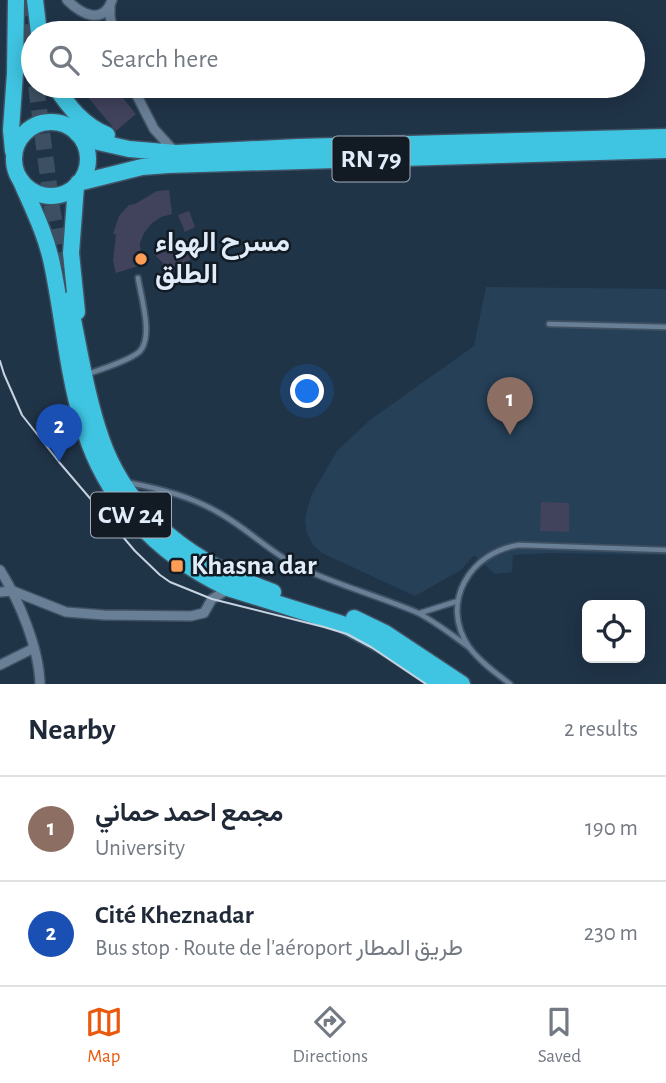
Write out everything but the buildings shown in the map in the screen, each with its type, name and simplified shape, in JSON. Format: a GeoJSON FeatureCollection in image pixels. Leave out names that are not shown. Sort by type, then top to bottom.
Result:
{"type":"FeatureCollection","features":[{"type":"Feature","properties":{"kind":"highway"},"geometry":{"type":"LineString","coordinates":[[16,0],[11,130],[15,169],[27,187],[47,196],[68,192],[84,174],[87,163],[83,142],[56,98]]}},
{"type":"Feature","properties":{"kind":"highway"},"geometry":{"type":"LineString","coordinates":[[35,0],[38,21]]}},
{"type":"Feature","properties":{"kind":"highway","name":"RN 79"},"geometry":{"type":"LineString","coordinates":[[63,98],[78,117],[94,130],[146,151]]}},
{"type":"Feature","properties":{"kind":"highway"},"geometry":{"type":"LineString","coordinates":[[14,157],[22,136],[40,124],[62,124],[74,131]]}},
{"type":"Feature","properties":{"kind":"highway","name":"RN 79"},"geometry":{"type":"LineString","coordinates":[[74,131],[116,147],[176,153],[666,137]]}},
{"type":"Feature","properties":{"kind":"highway","name":"RN 79"},"geometry":{"type":"LineString","coordinates":[[77,184],[142,167],[168,165],[666,150]]}},
{"type":"Feature","properties":{"kind":"highway"},"geometry":{"type":"LineString","coordinates":[[74,212],[90,191],[106,177]]}},
{"type":"Feature","properties":{"kind":"highway","name":"CW 24"},"geometry":{"type":"LineString","coordinates":[[20,179],[47,246],[79,409],[91,450],[98,467],[125,509],[163,547],[206,577],[228,588],[351,628],[441,684]]}},
{"type":"Feature","properties":{"kind":"highway"},"geometry":{"type":"LineString","coordinates":[[77,184],[71,253],[83,367]]}},
{"type":"Feature","properties":{"kind":"highway"},"geometry":{"type":"LineString","coordinates":[[69,300],[90,401],[109,459],[122,482],[162,529],[208,563],[232,576],[361,621],[385,633],[462,684]]}},
{"type":"Feature","properties":{"kind":"street"},"geometry":{"type":"LineString","coordinates":[[67,0],[86,15],[96,16],[103,13],[111,3]]}},
{"type":"Feature","properties":{"kind":"street"},"geometry":{"type":"LineString","coordinates":[[111,3],[111,21]]}},
{"type":"Feature","properties":{"kind":"street"},"geometry":{"type":"LineString","coordinates":[[138,98],[154,129],[176,153]]}},
{"type":"Feature","properties":{"kind":"street"},"geometry":{"type":"LineString","coordinates":[[146,151],[154,129]]}},
{"type":"Feature","properties":{"kind":"street"},"geometry":{"type":"LineString","coordinates":[[0,570],[13,591],[34,648],[40,684]]}},
{"type":"Feature","properties":{"kind":"street"},"geometry":{"type":"LineString","coordinates":[[206,577],[212,599]]}},
{"type":"Feature","properties":{"kind":"street"},"geometry":{"type":"LineString","coordinates":[[0,592],[13,591],[66,612],[104,615],[199,615],[204,613],[212,599],[228,588]]}},
{"type":"Feature","properties":{"kind":"street"},"geometry":{"type":"LineString","coordinates":[[0,665],[34,648]]}},
{"type":"Feature","properties":{"kind":"lane"},"geometry":{"type":"LineString","coordinates":[[83,367],[134,356],[144,346],[147,330],[138,278]]}},
{"type":"Feature","properties":{"kind":"lane"},"geometry":{"type":"LineString","coordinates":[[549,324],[666,327]]}},
{"type":"Feature","properties":{"kind":"lane"},"geometry":{"type":"LineString","coordinates":[[122,482],[155,488],[194,500],[222,514],[298,566],[419,613],[470,648]]}},
{"type":"Feature","properties":{"kind":"lane"},"geometry":{"type":"LineString","coordinates":[[510,684],[470,648],[460,626],[458,601],[463,584],[481,560],[508,547],[519,545],[666,550]]}},
{"type":"Feature","properties":{"kind":"lane"},"geometry":{"type":"LineString","coordinates":[[419,613],[458,601]]}},
{"type":"Feature","properties":{"kind":"shaded area"},"geometry":{"type":"Polygon","coordinates":[[[486,287],[666,289],[666,557],[549,553],[513,555],[512,572],[495,574],[474,555],[461,570],[415,596],[322,553],[313,545],[307,533],[307,510],[312,494],[337,451],[370,420],[474,346],[486,287]]]}},
{"type":"Feature","properties":{"kind":"tunnel"},"geometry":{"type":"LineString","coordinates":[[27,0],[29,21]]}},
{"type":"Feature","properties":{"kind":"tunnel"},"geometry":{"type":"LineString","coordinates":[[38,98],[52,208],[69,300]]}},
{"type":"Feature","properties":{"kind":"tram line"},"geometry":{"type":"LineString","coordinates":[[0,361],[22,415],[135,551],[160,575],[170,582],[212,599],[347,634],[426,684]]}},
{"type":"Feature","properties":{"kind":"place","name":"مسرح الهواء الطلق"},"geometry":{"type":"Point","coordinates":[141,259]}},
{"type":"Feature","properties":{"kind":"place","name":"مجمع احمد حماني"},"geometry":{"type":"Point","coordinates":[510,435]}},
{"type":"Feature","properties":{"kind":"place","name":"Cité Kheznadar"},"geometry":{"type":"Point","coordinates":[59,462]}},
{"type":"Feature","properties":{"kind":"place","name":"Khasna dar"},"geometry":{"type":"Point","coordinates":[177,566]}}]}
